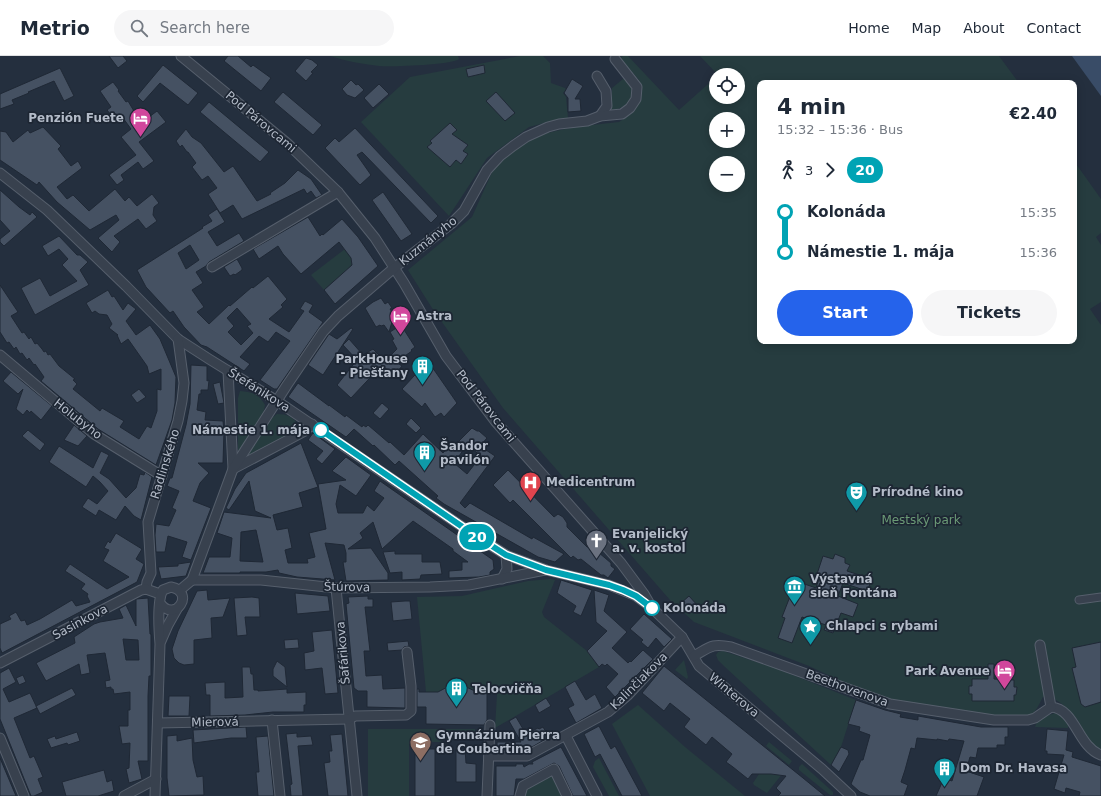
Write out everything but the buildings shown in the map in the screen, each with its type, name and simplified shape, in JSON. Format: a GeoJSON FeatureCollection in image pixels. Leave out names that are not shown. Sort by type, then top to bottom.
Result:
{"type":"FeatureCollection","features":[{"type":"Feature","properties":{"kind":"street","name":"Pod Párovcami"},"geometry":{"type":"LineString","coordinates":[[181,56],[287,143],[338,192],[375,238],[446,356],[495,421],[629,572],[644,594],[651,608]]}},
{"type":"Feature","properties":{"kind":"street","name":"Kuzmányho"},"geometry":{"type":"LineString","coordinates":[[277,400],[328,327],[338,316],[394,268],[451,224],[464,211],[487,170],[500,156],[526,137],[548,128],[559,124],[587,121],[600,116],[622,114],[630,108],[636,100],[637,87],[615,59]]}},
{"type":"Feature","properties":{"kind":"street"},"geometry":{"type":"LineString","coordinates":[[596,76],[606,91],[607,106],[600,116]]}},
{"type":"Feature","properties":{"kind":"street","name":"Štefánikova"},"geometry":{"type":"LineString","coordinates":[[0,173],[47,210],[126,286],[178,339],[277,400],[506,555],[546,570]]}},
{"type":"Feature","properties":{"kind":"street"},"geometry":{"type":"LineString","coordinates":[[212,267],[338,192]]}},
{"type":"Feature","properties":{"kind":"street","name":"Radlinského"},"geometry":{"type":"LineString","coordinates":[[146,588],[151,573],[148,522],[178,421],[182,402],[184,383],[178,339]]}},
{"type":"Feature","properties":{"kind":"street","name":"Holubyho"},"geometry":{"type":"LineString","coordinates":[[0,355],[94,434],[162,476]]}},
{"type":"Feature","properties":{"kind":"street"},"geometry":{"type":"LineString","coordinates":[[228,371],[233,470]]}},
{"type":"Feature","properties":{"kind":"street"},"geometry":{"type":"LineString","coordinates":[[180,590],[192,580],[233,470],[277,400]]}},
{"type":"Feature","properties":{"kind":"street"},"geometry":{"type":"LineString","coordinates":[[233,470],[305,431],[312,424]]}},
{"type":"Feature","properties":{"kind":"street"},"geometry":{"type":"LineString","coordinates":[[502,579],[507,569],[506,555]]}},
{"type":"Feature","properties":{"kind":"street","name":"Štúrova"},"geometry":{"type":"LineString","coordinates":[[192,580],[261,580],[336,588],[468,585],[546,570]]}},
{"type":"Feature","properties":{"kind":"street","name":"Winterova"},"geometry":{"type":"LineString","coordinates":[[546,570],[609,585],[636,596],[682,637],[699,666],[816,764],[851,796]]}},
{"type":"Feature","properties":{"kind":"street"},"geometry":{"type":"LineString","coordinates":[[623,590],[629,580],[629,572]]}},
{"type":"Feature","properties":{"kind":"street"},"geometry":{"type":"LineString","coordinates":[[155,796],[160,599],[167,588],[171,587],[180,590]]}},
{"type":"Feature","properties":{"kind":"street"},"geometry":{"type":"LineString","coordinates":[[146,588],[160,599],[167,610],[177,609]]}},
{"type":"Feature","properties":{"kind":"street","name":"Sasinkova"},"geometry":{"type":"LineString","coordinates":[[0,663],[146,588]]}},
{"type":"Feature","properties":{"kind":"street","name":"Šafárikova"},"geometry":{"type":"LineString","coordinates":[[336,588],[357,796]]}},
{"type":"Feature","properties":{"kind":"street"},"geometry":{"type":"LineString","coordinates":[[160,644],[168,625],[177,609],[181,606],[183,600],[180,590]]}},
{"type":"Feature","properties":{"kind":"street"},"geometry":{"type":"LineString","coordinates":[[1079,600],[1101,596]]}},
{"type":"Feature","properties":{"kind":"street","name":"Kalinčiakova"},"geometry":{"type":"LineString","coordinates":[[489,756],[527,756],[608,712],[628,695],[682,637]]}},
{"type":"Feature","properties":{"kind":"street","name":"Beethovenova"},"geometry":{"type":"LineString","coordinates":[[694,656],[712,645],[718,644],[777,663],[882,702],[994,720],[1028,720],[1035,718],[1051,707]]}},
{"type":"Feature","properties":{"kind":"street"},"geometry":{"type":"LineString","coordinates":[[1040,645],[1051,707],[1058,707],[1064,711],[1083,740],[1097,754],[1101,755]]}},
{"type":"Feature","properties":{"kind":"street"},"geometry":{"type":"LineString","coordinates":[[349,718],[355,716],[406,715],[410,713],[411,686],[407,652]]}},
{"type":"Feature","properties":{"kind":"street","name":"Mierová"},"geometry":{"type":"LineString","coordinates":[[158,723],[349,718]]}},
{"type":"Feature","properties":{"kind":"street"},"geometry":{"type":"LineString","coordinates":[[272,720],[280,796]]}},
{"type":"Feature","properties":{"kind":"street"},"geometry":{"type":"LineString","coordinates":[[487,796],[490,725]]}},
{"type":"Feature","properties":{"kind":"street"},"geometry":{"type":"LineString","coordinates":[[566,736],[597,796]]}},
{"type":"Feature","properties":{"kind":"street"},"geometry":{"type":"LineString","coordinates":[[0,738],[24,796]]}},
{"type":"Feature","properties":{"kind":"street"},"geometry":{"type":"LineString","coordinates":[[520,796],[523,786],[554,769],[567,796]]}},
{"type":"Feature","properties":{"kind":"street"},"geometry":{"type":"LineString","coordinates":[[124,796],[156,779]]}},
{"type":"Feature","properties":{"kind":"green space"},"geometry":{"type":"Polygon","coordinates":[[[330,56],[458,56],[459,59],[434,64],[379,66],[330,56]]]}},
{"type":"Feature","properties":{"kind":"green space"},"geometry":{"type":"Polygon","coordinates":[[[520,56],[543,56],[550,63],[551,83],[565,88],[566,90],[563,93],[566,97],[568,118],[529,127],[487,158],[449,216],[361,122],[410,77],[520,56]]]}},
{"type":"Feature","properties":{"kind":"green space","name":"Mestský park"},"geometry":{"type":"Polygon","coordinates":[[[623,56],[628,56],[679,110],[709,83],[709,104],[745,104],[745,68],[711,68],[700,56],[999,56],[1017,80],[757,80],[757,344],[1077,344],[1077,165],[1101,199],[1101,233],[1096,237],[1101,245],[1101,302],[1090,309],[1101,325],[1101,749],[1088,741],[1076,718],[1052,696],[1043,697],[1035,711],[1028,717],[981,715],[934,708],[890,699],[856,688],[809,666],[694,622],[670,600],[503,408],[432,308],[408,270],[472,217],[497,161],[529,137],[574,127],[619,122],[631,114],[640,101],[641,87],[639,80],[620,58],[623,56]]]}},
{"type":"Feature","properties":{"kind":"green space"},"geometry":{"type":"Polygon","coordinates":[[[623,79],[629,80],[632,91],[631,96],[629,101],[622,107],[611,110],[612,88],[623,79]]]}},
{"type":"Feature","properties":{"kind":"green space"},"geometry":{"type":"Polygon","coordinates":[[[345,249],[354,255],[354,263],[339,280],[335,280],[324,290],[311,275],[345,249]]]}},
{"type":"Feature","properties":{"kind":"green space"},"geometry":{"type":"Polygon","coordinates":[[[240,391],[255,394],[265,405],[263,415],[238,452],[238,398],[240,391]]]}},
{"type":"Feature","properties":{"kind":"green space"},"geometry":{"type":"Polygon","coordinates":[[[277,414],[287,415],[294,420],[298,426],[294,432],[245,457],[273,417],[277,414]]]}},
{"type":"Feature","properties":{"kind":"green space"},"geometry":{"type":"Polygon","coordinates":[[[555,580],[542,612],[544,617],[587,651],[599,667],[495,728],[497,694],[477,692],[464,686],[451,685],[438,692],[426,692],[417,597],[462,596],[528,581],[555,580]]]}},
{"type":"Feature","properties":{"kind":"green space"},"geometry":{"type":"Polygon","coordinates":[[[723,651],[775,668],[856,700],[841,747],[831,765],[718,660],[716,655],[718,652],[723,651]]]}},
{"type":"Feature","properties":{"kind":"green space"},"geometry":{"type":"Polygon","coordinates":[[[684,660],[688,677],[687,679],[675,670],[684,660]]]}},
{"type":"Feature","properties":{"kind":"green space"},"geometry":{"type":"Polygon","coordinates":[[[638,705],[685,747],[745,796],[650,796],[612,724],[638,705]]]}},
{"type":"Feature","properties":{"kind":"green space"},"geometry":{"type":"Polygon","coordinates":[[[1055,713],[1063,716],[1068,721],[1068,728],[1035,727],[1038,719],[1055,713]]]}},
{"type":"Feature","properties":{"kind":"green space"},"geometry":{"type":"Polygon","coordinates":[[[368,729],[475,729],[475,739],[443,739],[443,742],[409,742],[409,796],[368,796],[368,729]]]}},
{"type":"Feature","properties":{"kind":"green space"},"geometry":{"type":"Polygon","coordinates":[[[769,742],[792,761],[789,765],[766,746],[769,742]]]}},
{"type":"Feature","properties":{"kind":"green space"},"geometry":{"type":"Polygon","coordinates":[[[599,758],[619,796],[609,796],[593,767],[595,761],[599,758]]]}},
{"type":"Feature","properties":{"kind":"green space"},"geometry":{"type":"Polygon","coordinates":[[[802,764],[833,792],[833,795],[830,795],[799,770],[799,767],[802,764]]]}},
{"type":"Feature","properties":{"kind":"green space"},"geometry":{"type":"Polygon","coordinates":[[[553,772],[565,796],[524,796],[532,783],[553,772]]]}},
{"type":"Feature","properties":{"kind":"green space"},"geometry":{"type":"Polygon","coordinates":[[[783,773],[767,793],[753,783],[759,774],[783,773]]]}},
{"type":"Feature","properties":{"kind":"water"},"geometry":{"type":"Polygon","coordinates":[[[1072,56],[1101,56],[1101,96],[1072,56]]]}},
{"type":"Feature","properties":{"kind":"bus line","name":"20"},"geometry":{"type":"LineString","coordinates":[[321,430],[506,555],[546,570],[609,585],[623,590],[636,596],[652,608]]}},
{"type":"Feature","properties":{"kind":"place","name":"Penzión Fuete"},"geometry":{"type":"Point","coordinates":[140,138]}},
{"type":"Feature","properties":{"kind":"place","name":"Astra"},"geometry":{"type":"Point","coordinates":[400,336]}},
{"type":"Feature","properties":{"kind":"place","name":"ParkHouse - Piešťany"},"geometry":{"type":"Point","coordinates":[423,386]}},
{"type":"Feature","properties":{"kind":"place","name":"Námestie 1. mája"},"geometry":{"type":"Point","coordinates":[321,430]}},
{"type":"Feature","properties":{"kind":"place","name":"Šandor pavilón"},"geometry":{"type":"Point","coordinates":[425,472]}},
{"type":"Feature","properties":{"kind":"place","name":"Medicentrum"},"geometry":{"type":"Point","coordinates":[531,502]}},
{"type":"Feature","properties":{"kind":"place","name":"Prírodné kino"},"geometry":{"type":"Point","coordinates":[857,512]}},
{"type":"Feature","properties":{"kind":"place","name":"Evanjelický a. v. kostol"},"geometry":{"type":"Point","coordinates":[596,560]}},
{"type":"Feature","properties":{"kind":"place","name":"Výstavná sieň Fontána"},"geometry":{"type":"Point","coordinates":[794,606]}},
{"type":"Feature","properties":{"kind":"place","name":"Kolonáda"},"geometry":{"type":"Point","coordinates":[652,608]}},
{"type":"Feature","properties":{"kind":"place","name":"Chlapci s rybami"},"geometry":{"type":"Point","coordinates":[810,646]}},
{"type":"Feature","properties":{"kind":"place","name":"Park Avenue"},"geometry":{"type":"Point","coordinates":[1005,690]}},
{"type":"Feature","properties":{"kind":"place","name":"Telocvičňa"},"geometry":{"type":"Point","coordinates":[456,708]}},
{"type":"Feature","properties":{"kind":"place","name":"Gymnázium Pierra de Coubertina"},"geometry":{"type":"Point","coordinates":[421,762]}},
{"type":"Feature","properties":{"kind":"place","name":"Dom Dr. Havasa"},"geometry":{"type":"Point","coordinates":[944,788]}}]}
